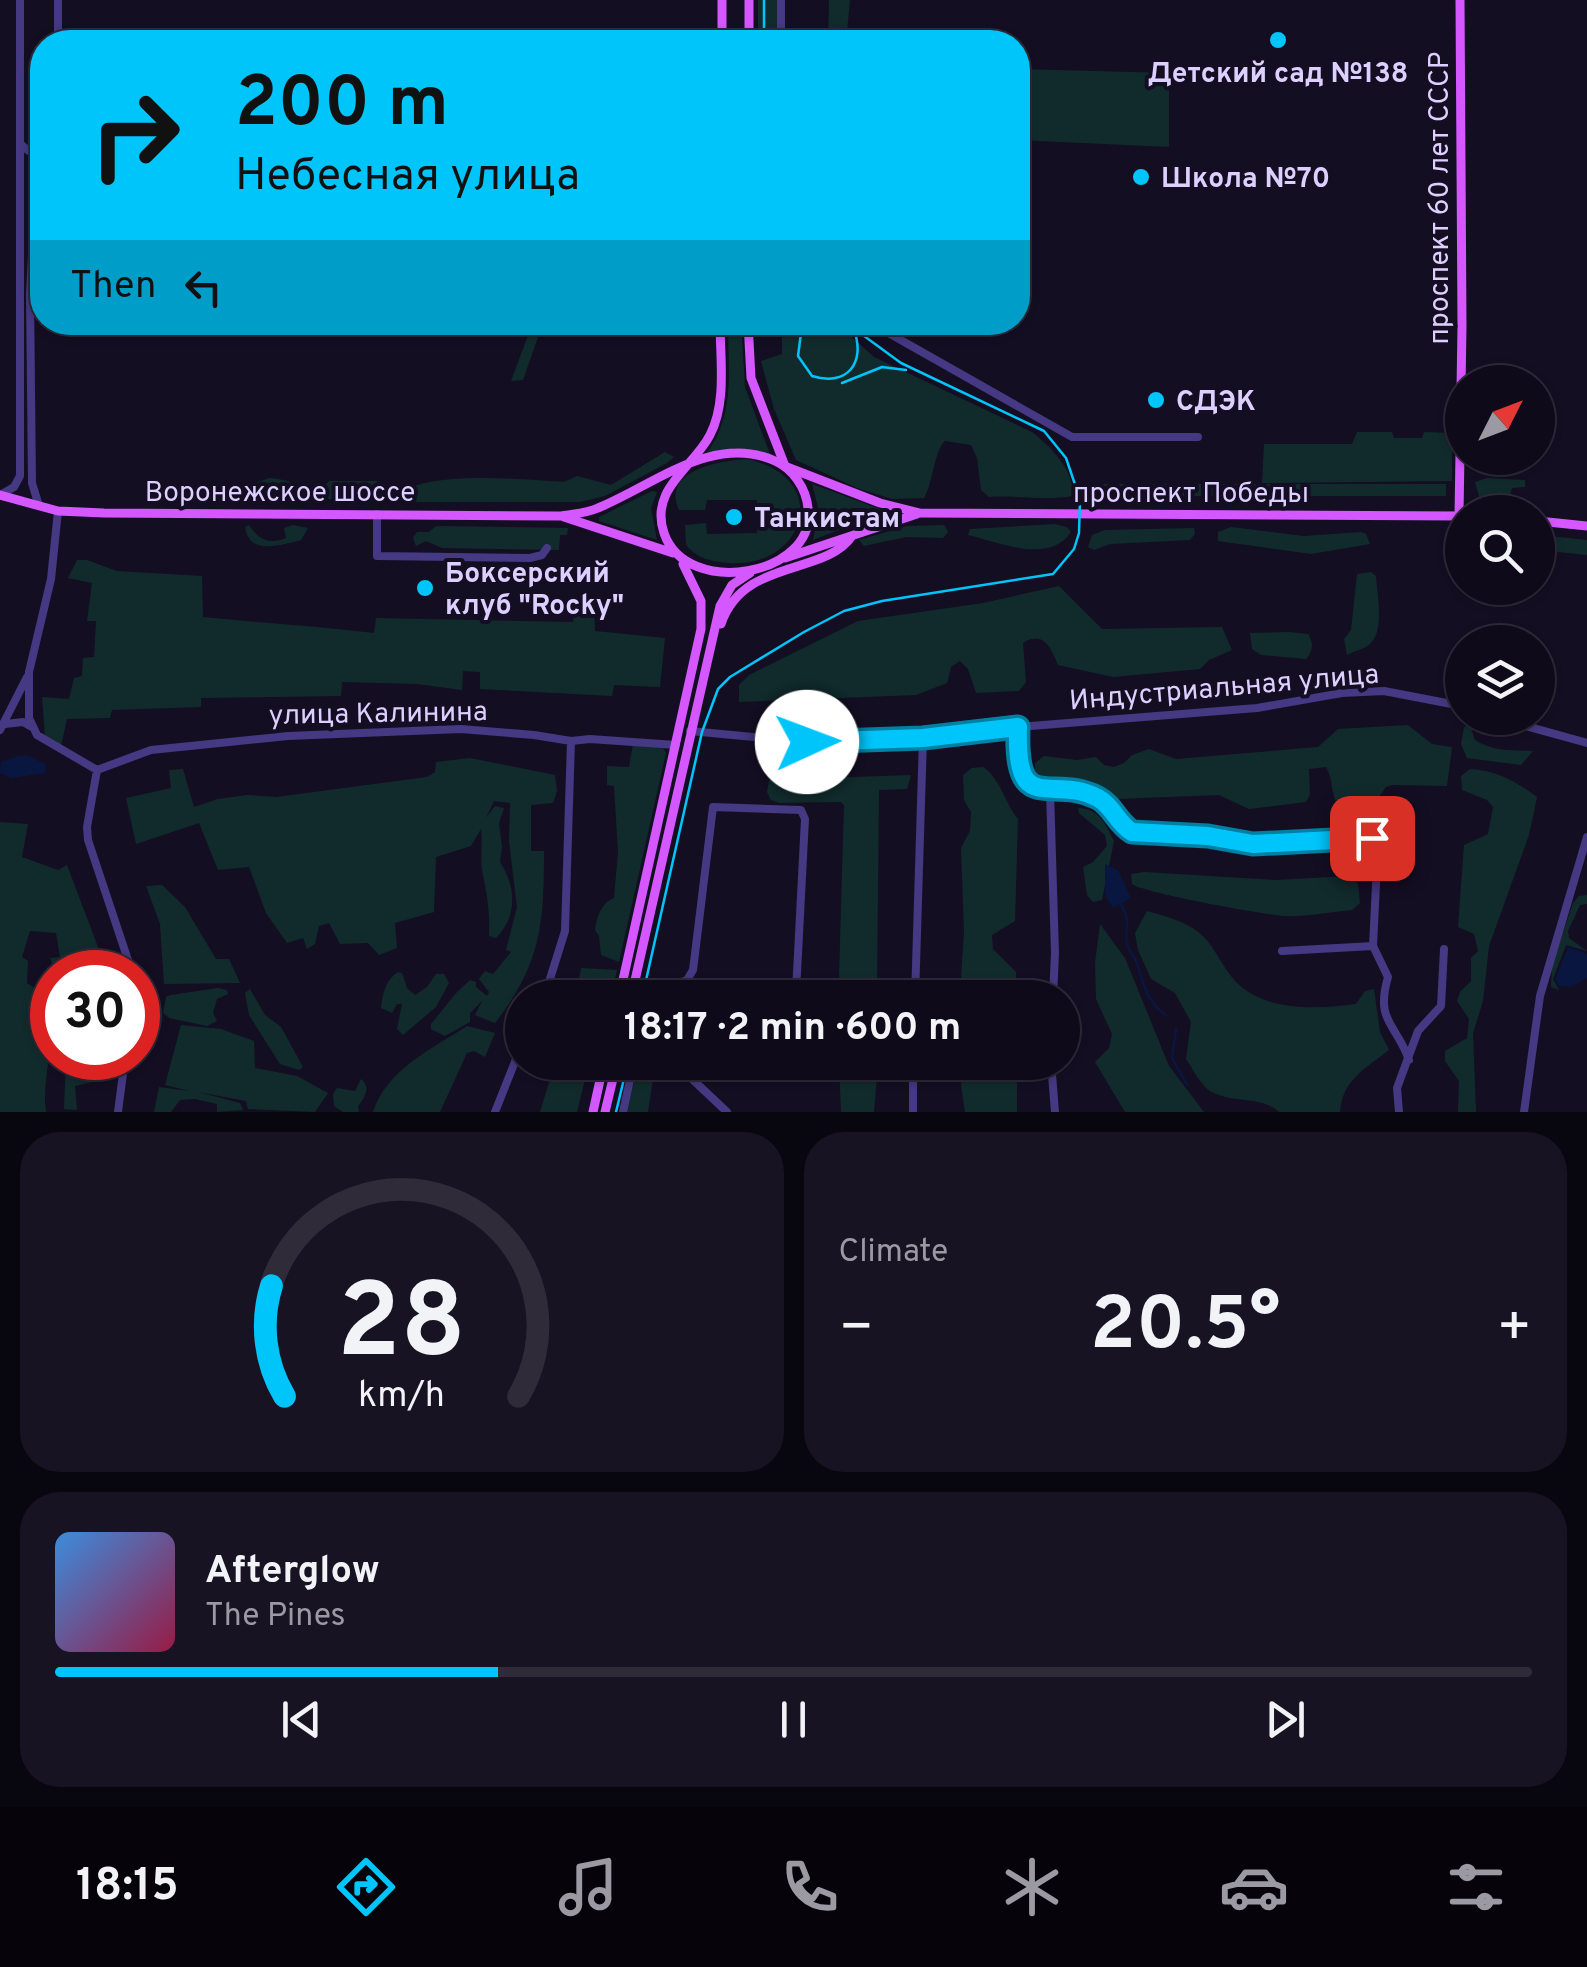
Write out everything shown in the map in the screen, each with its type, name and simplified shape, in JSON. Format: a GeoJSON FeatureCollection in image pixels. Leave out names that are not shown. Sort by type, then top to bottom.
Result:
{"type":"FeatureCollection","features":[{"type":"Feature","properties":{"kind":"main road"},"geometry":{"type":"LineString","coordinates":[[722,0],[722,30]]}},
{"type":"Feature","properties":{"kind":"main road"},"geometry":{"type":"LineString","coordinates":[[749,0],[749,30]]}},
{"type":"Feature","properties":{"kind":"main road","name":"проспект 60 лет СССР"},"geometry":{"type":"LineString","coordinates":[[1460,0],[1461,495]]}},
{"type":"Feature","properties":{"kind":"main road"},"geometry":{"type":"LineString","coordinates":[[623,980],[702,620],[697,590],[664,534],[661,512],[668,490],[704,445],[716,420],[719,335]]}},
{"type":"Feature","properties":{"kind":"main road"},"geometry":{"type":"LineString","coordinates":[[749,335],[751,378],[785,466],[798,480],[809,514],[801,539],[780,560]]}},
{"type":"Feature","properties":{"kind":"main road"},"geometry":{"type":"LineString","coordinates":[[562,516],[594,510],[683,467],[733,451],[748,452],[880,503],[920,513]]}},
{"type":"Feature","properties":{"kind":"main road","name":"Воронежское шоссе"},"geometry":{"type":"LineString","coordinates":[[0,495],[58,511],[562,516]]}},
{"type":"Feature","properties":{"kind":"main road"},"geometry":{"type":"LineString","coordinates":[[635,980],[723,598],[738,580],[760,568],[920,513]]}},
{"type":"Feature","properties":{"kind":"main road","name":"проспект Победы"},"geometry":{"type":"LineString","coordinates":[[920,513],[1445,516]]}},
{"type":"Feature","properties":{"kind":"main road"},"geometry":{"type":"LineString","coordinates":[[562,516],[676,554],[690,564],[716,573],[760,568]]}},
{"type":"Feature","properties":{"kind":"main road"},"geometry":{"type":"LineString","coordinates":[[1555,523],[1587,526]]}},
{"type":"Feature","properties":{"kind":"main road"},"geometry":{"type":"LineString","coordinates":[[707,663],[713,658],[722,620],[736,597],[752,584],[841,548],[852,536]]}},
{"type":"Feature","properties":{"kind":"main road"},"geometry":{"type":"LineString","coordinates":[[593,1112],[600,1080]]}},
{"type":"Feature","properties":{"kind":"main road"},"geometry":{"type":"LineString","coordinates":[[606,1112],[613,1080]]}},
{"type":"Feature","properties":{"kind":"street"},"geometry":{"type":"LineString","coordinates":[[0,495],[14,486],[20,476],[20,0]]}},
{"type":"Feature","properties":{"kind":"street"},"geometry":{"type":"LineString","coordinates":[[58,0],[58,30]]}},
{"type":"Feature","properties":{"kind":"street"},"geometry":{"type":"LineString","coordinates":[[781,0],[781,30]]}},
{"type":"Feature","properties":{"kind":"street"},"geometry":{"type":"LineString","coordinates":[[20,144],[30,151]]}},
{"type":"Feature","properties":{"kind":"street"},"geometry":{"type":"LineString","coordinates":[[30,335],[32,483],[39,506]]}},
{"type":"Feature","properties":{"kind":"street"},"geometry":{"type":"LineString","coordinates":[[892,335],[1072,436],[1198,437]]}},
{"type":"Feature","properties":{"kind":"street"},"geometry":{"type":"LineString","coordinates":[[2,727],[29,672],[51,579],[58,511]]}},
{"type":"Feature","properties":{"kind":"street"},"geometry":{"type":"LineString","coordinates":[[377,514],[376,556],[530,558],[547,548]]}},
{"type":"Feature","properties":{"kind":"street"},"geometry":{"type":"LineString","coordinates":[[29,672],[32,727]]}},
{"type":"Feature","properties":{"kind":"street","name":"Индустриальная улица"},"geometry":{"type":"LineString","coordinates":[[690,730],[807,742],[923,738],[1257,708],[1356,692],[1384,691],[1445,703]]}},
{"type":"Feature","properties":{"kind":"street"},"geometry":{"type":"LineString","coordinates":[[2,727],[23,722],[60,751],[97,770],[88,840],[125,950]]}},
{"type":"Feature","properties":{"kind":"street"},"geometry":{"type":"LineString","coordinates":[[1018,727],[1017,757],[1034,786],[1094,796],[1110,805],[1124,828],[1132,832],[1208,836],[1253,844],[1372,838],[1377,864],[1374,946],[1388,977],[1382,1000],[1389,1026],[1409,1060]]}},
{"type":"Feature","properties":{"kind":"street","name":"улица Калинина"},"geometry":{"type":"LineString","coordinates":[[97,770],[152,750],[288,736],[461,729],[534,734],[571,742],[590,738],[676,745]]}},
{"type":"Feature","properties":{"kind":"street"},"geometry":{"type":"LineString","coordinates":[[1555,734],[1587,743]]}},
{"type":"Feature","properties":{"kind":"street"},"geometry":{"type":"LineString","coordinates":[[916,980],[923,738]]}},
{"type":"Feature","properties":{"kind":"street"},"geometry":{"type":"LineString","coordinates":[[550,980],[565,931],[571,742]]}},
{"type":"Feature","properties":{"kind":"street"},"geometry":{"type":"LineString","coordinates":[[1050,791],[1053,980]]}},
{"type":"Feature","properties":{"kind":"street"},"geometry":{"type":"LineString","coordinates":[[687,980],[693,970],[713,808],[801,810],[805,819],[797,980]]}},
{"type":"Feature","properties":{"kind":"street"},"geometry":{"type":"LineString","coordinates":[[1524,1112],[1540,996],[1587,837]]}},
{"type":"Feature","properties":{"kind":"street"},"geometry":{"type":"LineString","coordinates":[[1282,951],[1374,946]]}},
{"type":"Feature","properties":{"kind":"street"},"geometry":{"type":"LineString","coordinates":[[1399,1112],[1397,1088],[1418,1031],[1441,1006],[1444,949]]}},
{"type":"Feature","properties":{"kind":"street"},"geometry":{"type":"LineString","coordinates":[[118,1112],[122,1080]]}},
{"type":"Feature","properties":{"kind":"street"},"geometry":{"type":"LineString","coordinates":[[495,1112],[508,1080]]}},
{"type":"Feature","properties":{"kind":"street"},"geometry":{"type":"LineString","coordinates":[[623,1112],[630,1080]]}},
{"type":"Feature","properties":{"kind":"street"},"geometry":{"type":"LineString","coordinates":[[693,1080],[728,1112]]}},
{"type":"Feature","properties":{"kind":"street"},"geometry":{"type":"LineString","coordinates":[[913,1080],[913,1112]]}},
{"type":"Feature","properties":{"kind":"street"},"geometry":{"type":"LineString","coordinates":[[1052,1080],[1054,1112]]}},
{"type":"Feature","properties":{"kind":"green space"},"geometry":{"type":"Polygon","coordinates":[[[758,0],[777,0],[777,30],[758,30],[758,0]]]}},
{"type":"Feature","properties":{"kind":"green space"},"geometry":{"type":"Polygon","coordinates":[[[829,0],[850,0],[847,30],[828,30],[829,0]]]}},
{"type":"Feature","properties":{"kind":"green space"},"geometry":{"type":"Polygon","coordinates":[[[1030,69],[1169,73],[1169,147],[1030,141],[1030,69]]]}},
{"type":"Feature","properties":{"kind":"green space"},"geometry":{"type":"Polygon","coordinates":[[[528,335],[539,335],[523,380],[511,381],[528,335]]]}},
{"type":"Feature","properties":{"kind":"green space"},"geometry":{"type":"Polygon","coordinates":[[[728,335],[742,335],[745,387],[771,457],[735,448],[706,454],[722,423],[729,375],[728,335]]]}},
{"type":"Feature","properties":{"kind":"green space"},"geometry":{"type":"Polygon","coordinates":[[[782,335],[849,335],[874,357],[1032,432],[1066,469],[1073,496],[989,497],[981,490],[977,458],[971,445],[945,441],[924,498],[892,499],[796,460],[774,409],[761,361],[782,354],[782,335]]]}},
{"type":"Feature","properties":{"kind":"green space"},"geometry":{"type":"Polygon","coordinates":[[[1357,432],[1392,432],[1394,438],[1445,433],[1445,475],[1452,475],[1452,481],[1262,483],[1264,444],[1352,444],[1357,432]]]}},
{"type":"Feature","properties":{"kind":"green space"},"geometry":{"type":"Polygon","coordinates":[[[665,452],[674,457],[667,463],[605,496],[580,502],[398,502],[393,498],[407,489],[449,479],[564,482],[577,476],[611,485],[665,452]]]}},
{"type":"Feature","properties":{"kind":"green space"},"geometry":{"type":"Polygon","coordinates":[[[746,459],[775,469],[792,485],[800,504],[798,523],[789,541],[772,554],[748,562],[701,557],[686,545],[685,525],[706,523],[707,534],[757,533],[757,500],[707,500],[705,510],[679,510],[678,486],[695,471],[746,459]]]}},
{"type":"Feature","properties":{"kind":"green space"},"geometry":{"type":"Polygon","coordinates":[[[269,478],[301,487],[311,494],[311,503],[273,488],[248,499],[251,485],[269,478]]]}},
{"type":"Feature","properties":{"kind":"green space"},"geometry":{"type":"Polygon","coordinates":[[[1487,478],[1525,480],[1525,487],[1512,488],[1510,495],[1479,495],[1475,482],[1487,478]]]}},
{"type":"Feature","properties":{"kind":"green space"},"geometry":{"type":"Polygon","coordinates":[[[329,481],[377,481],[377,499],[327,499],[321,490],[329,481]]]}},
{"type":"Feature","properties":{"kind":"green space"},"geometry":{"type":"Polygon","coordinates":[[[812,484],[893,514],[813,540],[819,511],[812,484]]]}},
{"type":"Feature","properties":{"kind":"green space"},"geometry":{"type":"Polygon","coordinates":[[[1087,484],[1446,484],[1445,496],[1087,496],[1087,484]]]}},
{"type":"Feature","properties":{"kind":"green space"},"geometry":{"type":"Polygon","coordinates":[[[657,492],[651,508],[657,540],[599,521],[599,517],[657,492]]]}},
{"type":"Feature","properties":{"kind":"green space"},"geometry":{"type":"Polygon","coordinates":[[[1055,524],[1071,532],[1062,542],[1037,549],[968,535],[970,529],[1055,524]]]}},
{"type":"Feature","properties":{"kind":"green space"},"geometry":{"type":"Polygon","coordinates":[[[249,525],[269,541],[286,538],[284,528],[293,525],[308,528],[301,540],[267,546],[253,542],[245,527],[249,525]]]}},
{"type":"Feature","properties":{"kind":"green space"},"geometry":{"type":"Polygon","coordinates":[[[944,525],[948,532],[943,538],[906,537],[864,546],[859,540],[907,526],[944,525]]]}},
{"type":"Feature","properties":{"kind":"green space"},"geometry":{"type":"Polygon","coordinates":[[[436,526],[568,528],[567,535],[560,535],[559,550],[442,548],[426,541],[416,546],[413,538],[417,532],[429,532],[436,526]]]}},
{"type":"Feature","properties":{"kind":"green space"},"geometry":{"type":"Polygon","coordinates":[[[1231,527],[1304,536],[1361,532],[1370,544],[1311,554],[1218,541],[1218,532],[1231,527]]]}},
{"type":"Feature","properties":{"kind":"green space"},"geometry":{"type":"Polygon","coordinates":[[[1194,528],[1190,540],[1110,544],[1094,550],[1088,547],[1092,535],[1105,530],[1194,528]]]}},
{"type":"Feature","properties":{"kind":"green space"},"geometry":{"type":"Polygon","coordinates":[[[1555,537],[1587,540],[1587,555],[1555,552],[1555,537]]]}},
{"type":"Feature","properties":{"kind":"green space"},"geometry":{"type":"Polygon","coordinates":[[[77,560],[117,571],[202,576],[203,617],[374,633],[376,618],[573,622],[574,610],[594,611],[595,631],[665,638],[660,687],[614,685],[612,696],[480,689],[480,672],[463,671],[462,690],[342,682],[341,696],[201,698],[201,707],[112,710],[110,718],[67,719],[61,746],[45,736],[42,697],[69,699],[74,678],[82,676],[83,658],[94,657],[96,621],[87,621],[92,583],[68,578],[77,560]]]}},
{"type":"Feature","properties":{"kind":"green space"},"geometry":{"type":"Polygon","coordinates":[[[1371,572],[1376,576],[1379,611],[1375,638],[1368,646],[1347,655],[1344,639],[1351,630],[1357,574],[1371,572]]]}},
{"type":"Feature","properties":{"kind":"green space"},"geometry":{"type":"Polygon","coordinates":[[[1059,586],[1102,629],[1222,627],[1232,650],[1209,660],[1200,669],[1113,677],[1058,665],[1049,647],[1036,639],[1023,643],[1026,682],[1019,691],[976,693],[968,669],[960,661],[951,667],[947,683],[916,695],[739,702],[739,685],[749,675],[858,621],[983,603],[1059,586]]]}},
{"type":"Feature","properties":{"kind":"green space"},"geometry":{"type":"Polygon","coordinates":[[[1250,633],[1308,634],[1312,647],[1306,659],[1261,655],[1252,649],[1250,633]]]}},
{"type":"Feature","properties":{"kind":"green space"},"geometry":{"type":"Polygon","coordinates":[[[1408,725],[1432,744],[1452,747],[1447,786],[1393,785],[1386,787],[1378,798],[1338,805],[1326,767],[1309,769],[1310,794],[1306,802],[1249,809],[1219,795],[1116,799],[1091,786],[1041,781],[1035,772],[1035,763],[1044,756],[1077,760],[1096,757],[1104,765],[1114,767],[1149,749],[1176,759],[1318,747],[1338,729],[1408,725]]]}},
{"type":"Feature","properties":{"kind":"green space"},"geometry":{"type":"Polygon","coordinates":[[[1463,735],[1473,735],[1475,740],[1489,747],[1533,751],[1521,765],[1467,758],[1461,744],[1463,735]]]}},
{"type":"Feature","properties":{"kind":"green space"},"geometry":{"type":"Polygon","coordinates":[[[633,744],[663,748],[666,753],[619,962],[601,955],[595,930],[598,915],[614,898],[618,852],[614,786],[607,785],[607,766],[629,767],[633,744]]]}},
{"type":"Feature","properties":{"kind":"green space"},"geometry":{"type":"Polygon","coordinates":[[[470,758],[555,775],[557,791],[553,803],[531,805],[531,851],[544,851],[543,900],[537,942],[523,980],[505,980],[505,1009],[495,1023],[475,1015],[482,1001],[470,1013],[470,1022],[445,1036],[431,1029],[431,1024],[470,980],[487,996],[489,992],[479,979],[485,971],[493,974],[511,952],[506,950],[517,907],[509,841],[510,803],[494,801],[486,818],[495,806],[504,808],[499,823],[500,862],[509,881],[512,901],[508,920],[496,938],[489,936],[481,829],[471,846],[436,857],[434,912],[395,923],[397,948],[379,955],[368,943],[340,944],[329,923],[319,926],[315,944],[307,949],[303,938],[287,943],[266,913],[249,867],[218,870],[199,823],[136,844],[126,798],[171,788],[169,770],[183,769],[194,807],[247,795],[276,797],[427,777],[435,772],[436,762],[470,758]]]}},
{"type":"Feature","properties":{"kind":"green space"},"geometry":{"type":"Polygon","coordinates":[[[983,767],[994,778],[1018,819],[1015,921],[992,935],[993,949],[1016,972],[1016,980],[961,980],[961,848],[970,831],[971,812],[964,800],[963,775],[972,768],[983,767]]]}},
{"type":"Feature","properties":{"kind":"green space"},"geometry":{"type":"Polygon","coordinates":[[[1470,769],[1506,778],[1537,797],[1529,835],[1489,946],[1483,1001],[1473,1033],[1476,1112],[1458,1112],[1459,1081],[1445,1061],[1445,1051],[1467,1038],[1469,1019],[1457,1001],[1471,981],[1471,958],[1478,951],[1474,934],[1458,927],[1464,845],[1488,834],[1493,807],[1487,800],[1462,790],[1461,776],[1470,769]]]}},
{"type":"Feature","properties":{"kind":"green space"},"geometry":{"type":"Polygon","coordinates":[[[911,775],[907,789],[879,790],[877,980],[839,977],[844,805],[779,803],[771,800],[767,792],[769,780],[911,775]]]}},
{"type":"Feature","properties":{"kind":"green space"},"geometry":{"type":"Polygon","coordinates":[[[1078,808],[1096,814],[1114,841],[1102,900],[1093,902],[1087,895],[1083,867],[1107,846],[1105,835],[1078,808]]]}},
{"type":"Feature","properties":{"kind":"green space"},"geometry":{"type":"Polygon","coordinates":[[[0,822],[28,824],[22,857],[58,870],[67,865],[98,947],[59,950],[56,933],[30,931],[22,957],[28,961],[30,985],[30,1080],[46,1080],[46,1112],[0,1112],[0,822]]]}},
{"type":"Feature","properties":{"kind":"green space"},"geometry":{"type":"Polygon","coordinates":[[[1131,874],[1276,880],[1349,876],[1358,884],[1360,903],[1352,910],[1283,916],[1179,898],[1132,884],[1131,874]]]}},
{"type":"Feature","properties":{"kind":"green space"},"geometry":{"type":"Polygon","coordinates":[[[162,885],[185,907],[216,959],[229,959],[240,983],[164,984],[160,924],[146,886],[162,885]]]}},
{"type":"Feature","properties":{"kind":"green space"},"geometry":{"type":"Polygon","coordinates":[[[1587,895],[1587,904],[1580,905],[1568,931],[1569,938],[1587,951],[1566,945],[1553,979],[1559,990],[1551,987],[1552,966],[1573,903],[1579,896],[1587,895]]]}},
{"type":"Feature","properties":{"kind":"green space"},"geometry":{"type":"Polygon","coordinates":[[[1147,911],[1198,932],[1236,982],[1262,999],[1293,1006],[1341,1006],[1356,1004],[1365,991],[1374,989],[1380,1032],[1389,1050],[1350,1083],[1340,1112],[1279,1112],[1264,1103],[1210,1091],[1186,1059],[1191,1022],[1175,993],[1151,979],[1138,950],[1135,933],[1147,911]]]}},
{"type":"Feature","properties":{"kind":"green space"},"geometry":{"type":"Polygon","coordinates":[[[1100,924],[1125,958],[1169,1066],[1204,1112],[1125,1112],[1095,1062],[1109,1048],[1112,1034],[1096,999],[1100,924]]]}},
{"type":"Feature","properties":{"kind":"green space"},"geometry":{"type":"Polygon","coordinates":[[[581,968],[617,970],[615,980],[579,980],[581,968]]]}},
{"type":"Feature","properties":{"kind":"green space"},"geometry":{"type":"Polygon","coordinates":[[[398,972],[415,995],[436,974],[444,974],[449,983],[436,1007],[403,1035],[397,1029],[402,1004],[397,1004],[392,1013],[381,1008],[385,988],[398,972]]]}},
{"type":"Feature","properties":{"kind":"green space"},"geometry":{"type":"Polygon","coordinates":[[[218,988],[228,994],[217,999],[213,1013],[217,1021],[207,1026],[169,1018],[163,1013],[166,997],[218,988]]]}},
{"type":"Feature","properties":{"kind":"green space"},"geometry":{"type":"Polygon","coordinates":[[[250,989],[265,1015],[281,1027],[303,1067],[299,1070],[280,1064],[249,1015],[245,993],[250,989]]]}},
{"type":"Feature","properties":{"kind":"green space"},"geometry":{"type":"Polygon","coordinates":[[[181,1025],[221,1029],[254,1041],[255,1068],[297,1076],[328,1093],[315,1112],[248,1109],[246,1101],[198,1092],[240,1103],[243,1110],[217,1112],[217,1104],[195,1099],[180,1100],[171,1112],[154,1112],[159,1087],[189,1091],[165,1085],[181,1025]]]}},
{"type":"Feature","properties":{"kind":"green space"},"geometry":{"type":"Polygon","coordinates":[[[467,1026],[495,1033],[485,1057],[474,1051],[467,1053],[440,1112],[373,1112],[400,1072],[467,1026]]]}},
{"type":"Feature","properties":{"kind":"green space"},"geometry":{"type":"Polygon","coordinates":[[[361,1079],[366,1089],[359,1112],[343,1112],[334,1106],[337,1088],[355,1091],[361,1079]]]}},
{"type":"Feature","properties":{"kind":"green space"},"geometry":{"type":"Polygon","coordinates":[[[65,1080],[92,1080],[75,1086],[77,1110],[64,1109],[65,1080]]]}},
{"type":"Feature","properties":{"kind":"green space"},"geometry":{"type":"Polygon","coordinates":[[[550,1080],[585,1080],[577,1112],[540,1112],[550,1080]]]}},
{"type":"Feature","properties":{"kind":"green space"},"geometry":{"type":"Polygon","coordinates":[[[635,1080],[653,1080],[648,1112],[626,1112],[635,1080]]]}},
{"type":"Feature","properties":{"kind":"green space"},"geometry":{"type":"Polygon","coordinates":[[[840,1080],[877,1080],[874,1112],[841,1112],[840,1080]]]}},
{"type":"Feature","properties":{"kind":"green space"},"geometry":{"type":"Polygon","coordinates":[[[961,1080],[1017,1080],[1017,1112],[965,1112],[961,1080]]]}},
{"type":"Feature","properties":{"kind":"water"},"geometry":{"type":"Polygon","coordinates":[[[29,756],[45,764],[46,773],[11,778],[0,773],[1,762],[29,756]]]}},
{"type":"Feature","properties":{"kind":"water"},"geometry":{"type":"Polygon","coordinates":[[[1105,864],[1118,870],[1131,898],[1113,908],[1105,895],[1105,864]]]}},
{"type":"Feature","properties":{"kind":"water"},"geometry":{"type":"Polygon","coordinates":[[[1568,947],[1587,954],[1587,978],[1571,987],[1559,986],[1555,980],[1568,947]]]}},
{"type":"Feature","properties":{"kind":"waterway"},"geometry":{"type":"LineString","coordinates":[[1121,905],[1127,921],[1128,947],[1151,1000],[1166,1015]]}},
{"type":"Feature","properties":{"kind":"waterway"},"geometry":{"type":"LineString","coordinates":[[1176,1029],[1172,1058],[1187,1085]]}},
{"type":"Feature","properties":{"kind":"tram line"},"geometry":{"type":"LineString","coordinates":[[764,0],[764,30]]}},
{"type":"Feature","properties":{"kind":"tram line"},"geometry":{"type":"LineString","coordinates":[[801,335],[798,356],[812,376],[824,379],[851,370],[857,353],[855,335]]}},
{"type":"Feature","properties":{"kind":"tram line"},"geometry":{"type":"LineString","coordinates":[[646,980],[702,732],[718,689],[730,677],[844,611],[882,601],[1053,574],[1074,549],[1079,533],[1080,499],[1066,458],[1044,431],[901,363],[863,335]]}},
{"type":"Feature","properties":{"kind":"tram line"},"geometry":{"type":"LineString","coordinates":[[842,383],[882,367],[906,370]]}},
{"type":"Feature","properties":{"kind":"tram line"},"geometry":{"type":"LineString","coordinates":[[616,1112],[624,1080]]}},
{"type":"Feature","properties":{"kind":"place","name":"Детский сад №138"},"geometry":{"type":"Point","coordinates":[1278,40]}},
{"type":"Feature","properties":{"kind":"place","name":"Школа №70"},"geometry":{"type":"Point","coordinates":[1141,177]}},
{"type":"Feature","properties":{"kind":"place","name":"СДЭК"},"geometry":{"type":"Point","coordinates":[1156,400]}},
{"type":"Feature","properties":{"kind":"place","name":"Танкистам"},"geometry":{"type":"Point","coordinates":[734,517]}},
{"type":"Feature","properties":{"kind":"place","name":"Боксерский клуб \"Rocky\""},"geometry":{"type":"Point","coordinates":[425,588]}},
{"type":"Feature","properties":{"kind":"route"},"geometry":{"type":"LineString","coordinates":[[807,742],[923,738],[1018,727],[1017,757],[1034,786],[1094,796],[1110,805],[1124,828],[1132,832],[1208,836],[1253,844],[1372,838]]}}]}
